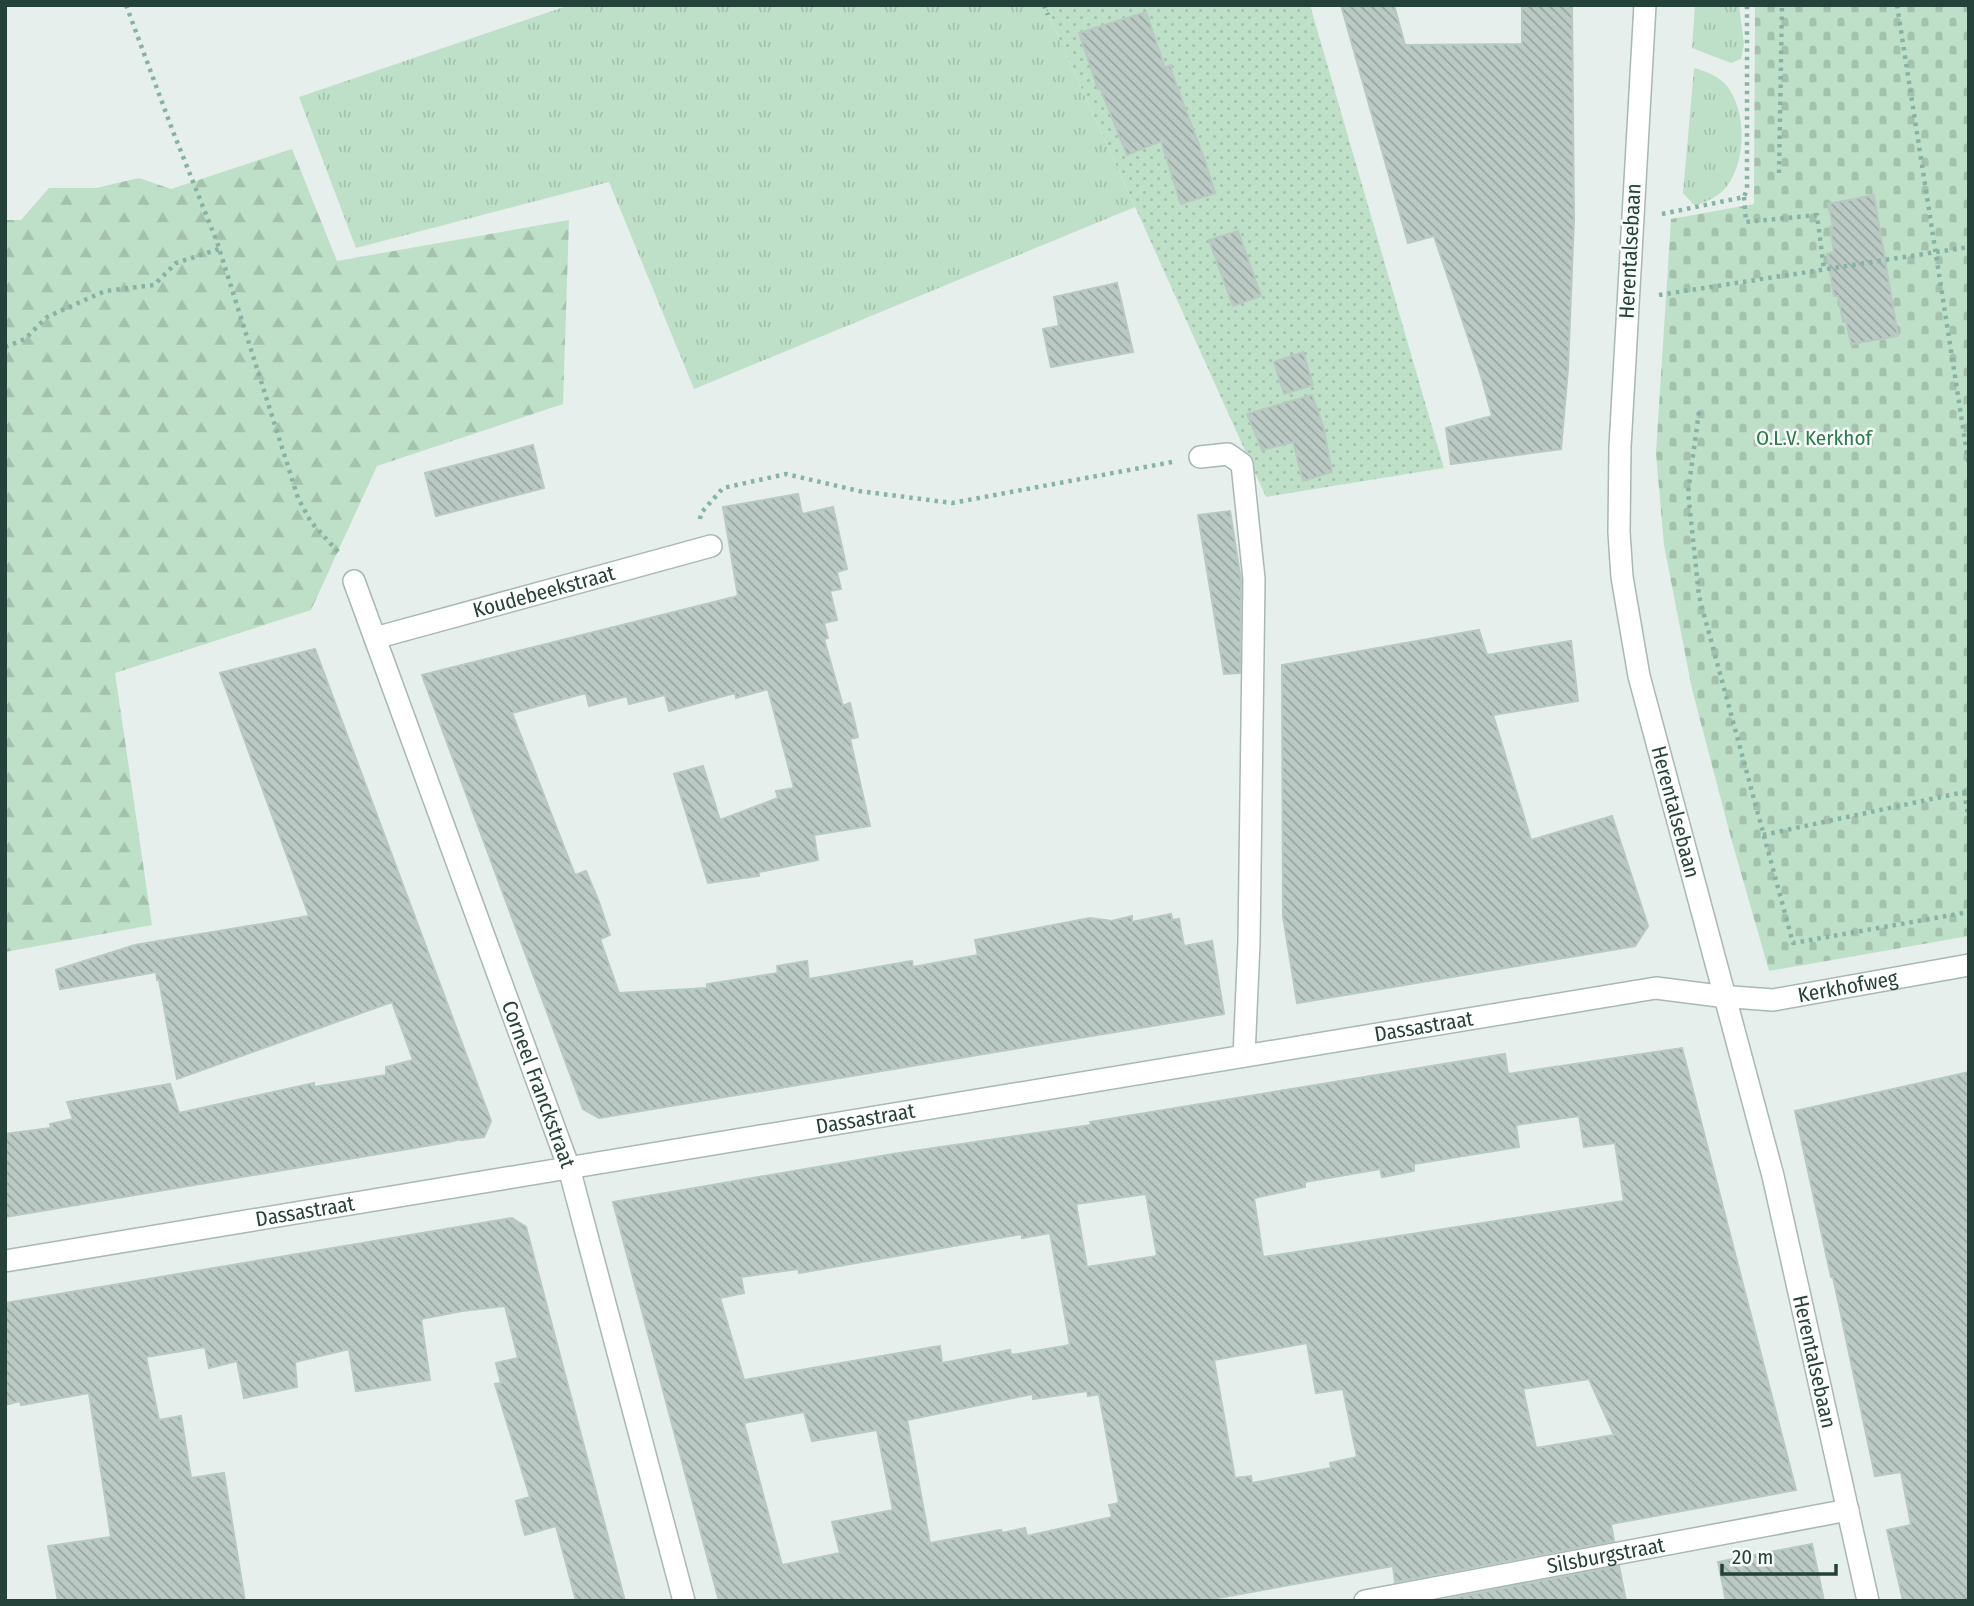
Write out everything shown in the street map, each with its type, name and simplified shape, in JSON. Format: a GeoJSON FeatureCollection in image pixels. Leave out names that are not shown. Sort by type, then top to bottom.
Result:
{"type":"FeatureCollection","features":[{"type":"Feature","properties":{"kind":"street","name":"Herentalsebaan"},"geometry":{"type":"LineString","coordinates":[[1645,5],[1620,447],[1619,532],[1628,618],[1639,676],[1773,1176],[1868,1601]]}},
{"type":"Feature","properties":{"kind":"street"},"geometry":{"type":"LineString","coordinates":[[1200,457],[1228,454],[1242,464],[1254,579],[1249,942],[1244,1056]]}},
{"type":"Feature","properties":{"kind":"street","name":"Koudebeekstraat"},"geometry":{"type":"LineString","coordinates":[[375,638],[703,548]]}},
{"type":"Feature","properties":{"kind":"street","name":"Corneel Franckstraat"},"geometry":{"type":"LineString","coordinates":[[354,581],[569,1168],[684,1601]]}},
{"type":"Feature","properties":{"kind":"street","name":"Kerkhofweg"},"geometry":{"type":"LineString","coordinates":[[1726,997],[1773,1000],[1969,965]]}},
{"type":"Feature","properties":{"kind":"street","name":"Dassastraat"},"geometry":{"type":"LineString","coordinates":[[5,1261],[1656,988],[1726,997]]}},
{"type":"Feature","properties":{"kind":"street","name":"Silsburgstraat"},"geometry":{"type":"LineString","coordinates":[[1365,1601],[1848,1510]]}},
{"type":"Feature","properties":{"kind":"path"},"geometry":{"type":"LineString","coordinates":[[126,5],[219,249],[298,498],[311,522],[341,556],[354,581]]}},
{"type":"Feature","properties":{"kind":"path"},"geometry":{"type":"LineString","coordinates":[[1044,5],[1048,15]]}},
{"type":"Feature","properties":{"kind":"path"},"geometry":{"type":"LineString","coordinates":[[1747,5],[1747,189],[1744,197],[1746,222],[1817,215],[1824,269]]}},
{"type":"Feature","properties":{"kind":"path"},"geometry":{"type":"LineString","coordinates":[[1779,173],[1782,5]]}},
{"type":"Feature","properties":{"kind":"path"},"geometry":{"type":"LineString","coordinates":[[1897,5],[1969,466]]}},
{"type":"Feature","properties":{"kind":"path"},"geometry":{"type":"LineString","coordinates":[[1632,220],[1716,205],[1744,197]]}},
{"type":"Feature","properties":{"kind":"path"},"geometry":{"type":"LineString","coordinates":[[1627,300],[1969,247]]}},
{"type":"Feature","properties":{"kind":"path"},"geometry":{"type":"LineString","coordinates":[[5,347],[25,339],[47,317],[105,291],[154,285],[176,263],[219,249]]}},
{"type":"Feature","properties":{"kind":"path"},"geometry":{"type":"LineString","coordinates":[[1699,412],[1688,492],[1699,596],[1793,943],[1969,912]]}},
{"type":"Feature","properties":{"kind":"path"},"geometry":{"type":"LineString","coordinates":[[703,548],[701,513],[723,488],[786,474],[859,491],[952,503],[1200,457]]}},
{"type":"Feature","properties":{"kind":"path"},"geometry":{"type":"LineString","coordinates":[[1763,835],[1966,792],[1969,819]]}},
{"type":"Feature","properties":{"kind":"green space"},"geometry":{"type":"Polygon","coordinates":[[[570,5],[1044,5],[1135,207],[694,389],[609,182],[356,248],[299,97],[570,5]]]}},
{"type":"Feature","properties":{"kind":"green space"},"geometry":{"type":"Polygon","coordinates":[[[1044,5],[1310,5],[1444,468],[1266,497],[1044,5]]]}},
{"type":"Feature","properties":{"kind":"green space"},"geometry":{"type":"Polygon","coordinates":[[[1695,5],[1739,5],[1744,44],[1741,59],[1731,63],[1692,48],[1695,5]]]}},
{"type":"Feature","properties":{"kind":"green space","name":"O.L.V. Kerkhof"},"geometry":{"type":"Polygon","coordinates":[[[1755,5],[1969,5],[1969,936],[1769,971],[1692,689],[1664,545],[1656,453],[1671,219],[1754,204],[1755,5]]]}},
{"type":"Feature","properties":{"kind":"green space"},"geometry":{"type":"Polygon","coordinates":[[[1694,68],[1712,74],[1727,86],[1738,109],[1742,136],[1738,163],[1727,186],[1717,196],[1695,206],[1683,193],[1694,68]]]}},
{"type":"Feature","properties":{"kind":"green space"},"geometry":{"type":"Polygon","coordinates":[[[292,149],[337,261],[569,220],[563,404],[377,466],[311,610],[115,673],[152,925],[5,952],[5,220],[21,220],[49,188],[96,188],[139,178],[171,189],[292,149]]]}},
{"type":"Feature","properties":{"kind":"building"},"geometry":{"type":"Polygon","coordinates":[[[1341,5],[1394,5],[1405,45],[1522,44],[1522,5],[1572,5],[1574,219],[1568,369],[1561,449],[1451,464],[1446,428],[1492,416],[1434,236],[1408,243],[1341,5]]]}},
{"type":"Feature","properties":{"kind":"building"},"geometry":{"type":"Polygon","coordinates":[[[1146,12],[1165,68],[1171,65],[1215,193],[1181,204],[1161,141],[1127,155],[1100,88],[1098,89],[1079,33],[1146,12]]]}},
{"type":"Feature","properties":{"kind":"building"},"geometry":{"type":"Polygon","coordinates":[[[1874,195],[1898,336],[1851,344],[1838,296],[1834,296],[1827,254],[1834,252],[1830,227],[1833,226],[1828,204],[1874,195]]]}},
{"type":"Feature","properties":{"kind":"building"},"geometry":{"type":"Polygon","coordinates":[[[1238,231],[1261,296],[1233,306],[1209,240],[1238,231]]]}},
{"type":"Feature","properties":{"kind":"building"},"geometry":{"type":"Polygon","coordinates":[[[1117,283],[1133,352],[1051,367],[1043,329],[1059,326],[1054,297],[1117,283]]]}},
{"type":"Feature","properties":{"kind":"building"},"geometry":{"type":"Polygon","coordinates":[[[1303,352],[1313,385],[1284,394],[1274,362],[1303,352]]]}},
{"type":"Feature","properties":{"kind":"building"},"geometry":{"type":"Polygon","coordinates":[[[1312,395],[1323,426],[1332,472],[1303,481],[1293,442],[1262,450],[1247,414],[1312,395]]]}},
{"type":"Feature","properties":{"kind":"building"},"geometry":{"type":"Polygon","coordinates":[[[533,445],[544,488],[436,516],[425,473],[533,445]]]}},
{"type":"Feature","properties":{"kind":"building"},"geometry":{"type":"Polygon","coordinates":[[[798,494],[802,514],[833,507],[847,569],[837,572],[841,589],[830,591],[837,620],[824,623],[828,638],[824,639],[843,706],[850,703],[858,737],[850,739],[870,826],[814,835],[818,860],[759,872],[759,876],[708,883],[674,774],[703,766],[720,820],[778,798],[776,791],[794,788],[768,689],[736,698],[735,693],[669,711],[665,695],[629,704],[627,696],[589,706],[586,693],[512,713],[575,875],[586,871],[599,902],[610,935],[600,939],[619,993],[707,988],[707,984],[778,973],[777,966],[807,961],[809,979],[912,961],[913,967],[978,955],[975,940],[1090,918],[1112,921],[1132,916],[1132,922],[1171,914],[1172,920],[1179,919],[1184,946],[1212,941],[1224,1014],[599,1118],[583,1109],[422,675],[738,596],[723,507],[798,494]]]}},
{"type":"Feature","properties":{"kind":"building"},"geometry":{"type":"Polygon","coordinates":[[[1230,511],[1241,580],[1240,673],[1224,674],[1198,515],[1230,511]]]}},
{"type":"Feature","properties":{"kind":"building"},"geometry":{"type":"Polygon","coordinates":[[[1479,630],[1487,655],[1571,641],[1578,701],[1493,715],[1531,840],[1612,816],[1648,926],[1635,946],[1297,1003],[1283,916],[1282,665],[1479,630]]]}},
{"type":"Feature","properties":{"kind":"building"},"geometry":{"type":"Polygon","coordinates":[[[315,649],[491,1121],[484,1137],[5,1217],[5,1134],[51,1128],[50,1124],[73,1119],[67,1102],[170,1084],[179,1113],[314,1083],[314,1087],[386,1075],[386,1067],[413,1060],[392,1002],[177,1079],[156,972],[60,989],[56,970],[135,945],[309,916],[220,673],[315,649]]]}},
{"type":"Feature","properties":{"kind":"building"},"geometry":{"type":"Polygon","coordinates":[[[1682,1048],[1796,1490],[1611,1524],[1614,1541],[1395,1582],[1393,1566],[1202,1601],[719,1601],[613,1202],[893,1154],[1091,1125],[1090,1122],[1505,1054],[1508,1074],[1682,1048]],[[1579,1116],[1516,1125],[1519,1147],[1414,1164],[1414,1171],[1382,1177],[1380,1169],[1305,1182],[1305,1187],[1254,1198],[1263,1257],[1624,1201],[1615,1143],[1584,1147],[1579,1116]],[[1146,1194],[1076,1204],[1087,1267],[1157,1256],[1146,1194]],[[1050,1233],[1022,1238],[1022,1234],[799,1273],[798,1269],[741,1277],[744,1293],[720,1298],[744,1380],[940,1346],[942,1363],[1010,1350],[1011,1355],[1070,1345],[1050,1233]],[[1307,1343],[1214,1360],[1235,1478],[1251,1476],[1252,1483],[1331,1468],[1330,1463],[1357,1457],[1343,1389],[1316,1393],[1307,1343]],[[1589,1379],[1523,1389],[1536,1448],[1614,1435],[1589,1379]],[[1087,1391],[1033,1399],[1033,1394],[907,1420],[930,1543],[1025,1528],[1027,1536],[1112,1517],[1109,1505],[1119,1503],[1099,1394],[1088,1396],[1087,1391]],[[804,1412],[744,1423],[782,1565],[840,1553],[832,1522],[893,1510],[877,1430],[812,1441],[804,1412]]]}},
{"type":"Feature","properties":{"kind":"building"},"geometry":{"type":"Polygon","coordinates":[[[1969,1072],[1969,1601],[1903,1601],[1887,1530],[1911,1525],[1901,1472],[1875,1476],[1795,1111],[1969,1072]]]}},
{"type":"Feature","properties":{"kind":"building"},"geometry":{"type":"Polygon","coordinates":[[[512,1218],[526,1227],[625,1601],[576,1601],[556,1526],[525,1535],[516,1501],[530,1497],[495,1384],[501,1383],[496,1363],[518,1358],[505,1306],[421,1319],[430,1380],[356,1391],[349,1349],[295,1362],[297,1387],[244,1398],[237,1361],[209,1368],[205,1347],[146,1357],[159,1420],[181,1416],[191,1478],[224,1473],[245,1601],[58,1601],[48,1546],[111,1537],[89,1393],[21,1405],[20,1401],[5,1405],[5,1303],[512,1218]]]}},
{"type":"Feature","properties":{"kind":"building"},"geometry":{"type":"Polygon","coordinates":[[[1812,1544],[1824,1601],[1726,1601],[1718,1562],[1812,1544]]]}},
{"type":"Feature","properties":{"kind":"building"},"geometry":{"type":"Polygon","coordinates":[[[1619,1566],[1626,1601],[1437,1601],[1619,1566]]]}}]}
